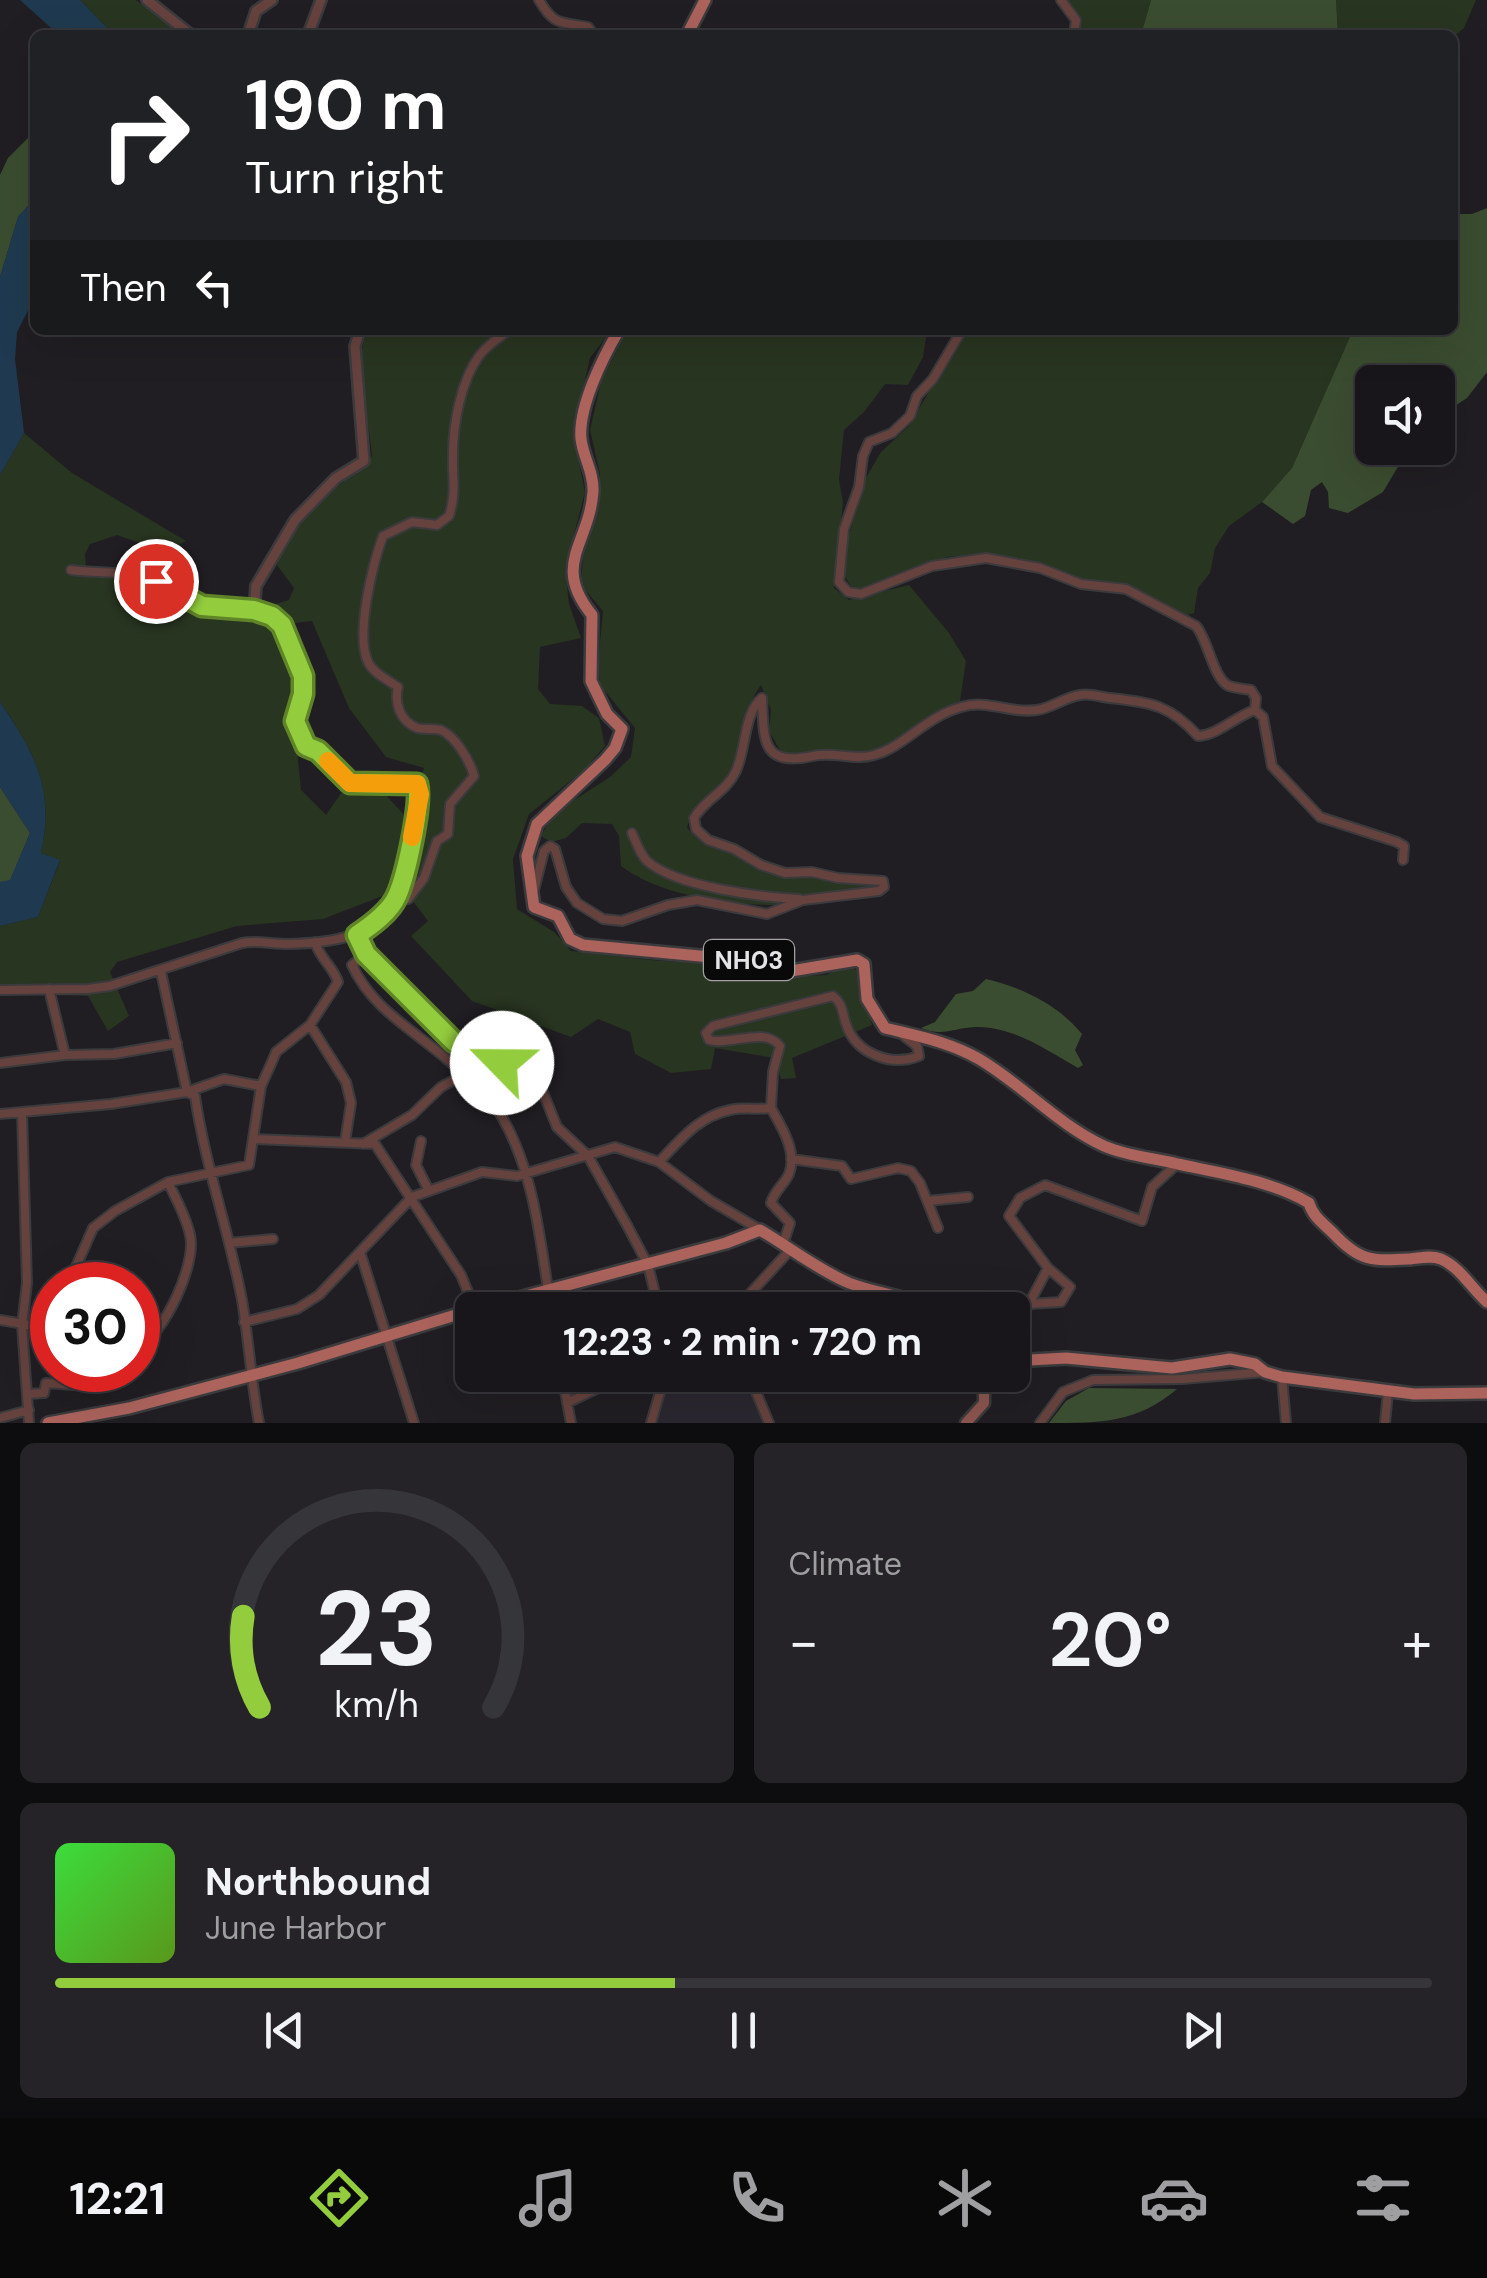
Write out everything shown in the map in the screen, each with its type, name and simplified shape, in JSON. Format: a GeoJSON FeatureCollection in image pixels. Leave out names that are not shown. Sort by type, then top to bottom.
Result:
{"type":"FeatureCollection","features":[{"type":"Feature","properties":{"kind":"main road"},"geometry":{"type":"LineString","coordinates":[[689,30],[705,0]]}},
{"type":"Feature","properties":{"kind":"main road"},"geometry":{"type":"LineString","coordinates":[[533,894],[527,856],[537,824],[605,760],[620,739],[622,729],[607,714],[591,681],[592,615],[578,598],[572,581],[593,490],[581,438],[585,411],[616,335]]}},
{"type":"Feature","properties":{"kind":"main road","name":"NH03"},"geometry":{"type":"LineString","coordinates":[[533,894],[534,907],[558,916],[570,939],[583,946],[753,960],[785,972],[857,960],[864,964],[867,999],[885,1028],[912,1033],[975,1056],[1074,1130],[1108,1148],[1300,1198],[1309,1203],[1312,1214],[1344,1247],[1361,1258],[1430,1256],[1442,1260],[1487,1302]]}},
{"type":"Feature","properties":{"kind":"main road"},"geometry":{"type":"LineString","coordinates":[[548,1292],[726,1244],[760,1230],[852,1284],[883,1292]]}},
{"type":"Feature","properties":{"kind":"main road"},"geometry":{"type":"LineString","coordinates":[[48,1423],[129,1408],[455,1315]]}},
{"type":"Feature","properties":{"kind":"main road"},"geometry":{"type":"LineString","coordinates":[[1030,1360],[1066,1358],[1172,1368],[1230,1358],[1256,1364],[1265,1372],[1282,1377],[1388,1391],[1487,1393]]}},
{"type":"Feature","properties":{"kind":"main road"},"geometry":{"type":"LineString","coordinates":[[966,1423],[984,1403],[984,1392]]}},
{"type":"Feature","properties":{"kind":"street"},"geometry":{"type":"LineString","coordinates":[[147,0],[186,30]]}},
{"type":"Feature","properties":{"kind":"street"},"geometry":{"type":"LineString","coordinates":[[250,30],[256,11],[272,0]]}},
{"type":"Feature","properties":{"kind":"street"},"geometry":{"type":"LineString","coordinates":[[310,30],[321,0]]}},
{"type":"Feature","properties":{"kind":"street"},"geometry":{"type":"LineString","coordinates":[[539,0],[559,24],[590,30]]}},
{"type":"Feature","properties":{"kind":"street"},"geometry":{"type":"LineString","coordinates":[[1061,0],[1076,20],[1075,30]]}},
{"type":"Feature","properties":{"kind":"street"},"geometry":{"type":"LineString","coordinates":[[254,610],[256,586],[296,520],[336,478],[364,462],[355,346],[358,335]]}},
{"type":"Feature","properties":{"kind":"street"},"geometry":{"type":"LineString","coordinates":[[397,896],[408,899],[424,878],[437,841],[448,834],[450,804],[474,776],[467,759],[446,734],[414,727],[405,719],[398,708],[398,687],[366,659],[362,640],[368,579],[383,536],[412,522],[437,525],[449,516],[456,485],[452,456],[468,376],[480,356],[503,335]]}},
{"type":"Feature","properties":{"kind":"street"},"geometry":{"type":"LineString","coordinates":[[959,335],[933,379],[917,396],[910,416],[892,433],[869,442],[863,456],[860,486],[844,529],[839,582],[848,592],[860,594],[932,566],[986,558],[1040,568],[1080,584],[1126,589],[1196,626],[1204,636],[1220,678],[1228,686],[1251,690],[1256,698],[1255,710]]}},
{"type":"Feature","properties":{"kind":"street"},"geometry":{"type":"LineString","coordinates":[[0,990],[88,990],[161,972],[177,963],[254,940],[314,942],[357,935],[375,924],[397,896],[417,814],[417,784],[350,783],[318,751],[306,746],[295,721],[303,694],[303,676],[282,625],[272,616],[254,610],[202,606],[156,581],[130,574],[71,570]]}},
{"type":"Feature","properties":{"kind":"street"},"geometry":{"type":"LineString","coordinates":[[632,833],[645,859],[679,880],[767,898],[804,900],[879,891],[884,887],[883,881],[760,866],[734,849],[708,840],[696,829],[694,818],[701,807],[726,788],[734,774],[745,747],[751,710],[762,698],[766,740],[773,753],[784,759],[801,760],[813,756],[871,757],[888,750],[927,721],[980,703],[1039,710],[1075,695],[1129,699],[1148,702],[1178,715],[1198,736],[1214,733],[1255,710]]}},
{"type":"Feature","properties":{"kind":"street"},"geometry":{"type":"LineString","coordinates":[[1255,710],[1263,717],[1272,766],[1320,817],[1397,842],[1404,846],[1403,860]]}},
{"type":"Feature","properties":{"kind":"street"},"geometry":{"type":"LineString","coordinates":[[533,894],[544,851],[550,846],[555,848],[566,886],[577,904],[603,918],[622,921],[668,905],[697,900],[767,914],[804,900]]}},
{"type":"Feature","properties":{"kind":"street"},"geometry":{"type":"LineString","coordinates":[[357,935],[366,954],[454,1042],[531,1075],[540,1085],[557,1126],[588,1156],[648,1265],[655,1292]]}},
{"type":"Feature","properties":{"kind":"street"},"geometry":{"type":"LineString","coordinates":[[78,1262],[93,1228],[115,1211],[168,1182],[250,1165],[261,1086],[276,1052],[310,1025],[338,982],[314,942]]}},
{"type":"Feature","properties":{"kind":"street"},"geometry":{"type":"LineString","coordinates":[[366,954],[352,965],[359,980],[401,1026],[443,1056],[502,1118],[527,1174],[548,1292]]}},
{"type":"Feature","properties":{"kind":"street"},"geometry":{"type":"LineString","coordinates":[[161,972],[188,1092],[195,1096],[200,1132],[229,1243],[259,1423]]}},
{"type":"Feature","properties":{"kind":"street"},"geometry":{"type":"LineString","coordinates":[[49,989],[65,1055]]}},
{"type":"Feature","properties":{"kind":"street"},"geometry":{"type":"LineString","coordinates":[[750,1292],[787,1246],[791,1226],[771,1203],[788,1175],[790,1159],[790,1147],[771,1108],[773,1072],[780,1052],[778,1042],[772,1038],[719,1043],[708,1040],[706,1033],[713,1026],[833,996],[841,1004],[851,1034],[871,1053],[883,1059],[919,1056],[917,1046],[900,1032]]}},
{"type":"Feature","properties":{"kind":"street"},"geometry":{"type":"LineString","coordinates":[[310,1025],[346,1082],[351,1103],[345,1142]]}},
{"type":"Feature","properties":{"kind":"street"},"geometry":{"type":"LineString","coordinates":[[443,1056],[454,1042]]}},
{"type":"Feature","properties":{"kind":"street"},"geometry":{"type":"LineString","coordinates":[[0,1064],[65,1055],[114,1054],[178,1043]]}},
{"type":"Feature","properties":{"kind":"street"},"geometry":{"type":"LineString","coordinates":[[363,1144],[412,1115],[462,1075]]}},
{"type":"Feature","properties":{"kind":"street"},"geometry":{"type":"LineString","coordinates":[[0,1114],[188,1092],[224,1079],[261,1086]]}},
{"type":"Feature","properties":{"kind":"street"},"geometry":{"type":"LineString","coordinates":[[660,1162],[695,1125],[715,1114],[733,1109],[771,1108]]}},
{"type":"Feature","properties":{"kind":"street"},"geometry":{"type":"LineString","coordinates":[[22,1112],[27,1283],[22,1325],[29,1423]]}},
{"type":"Feature","properties":{"kind":"street"},"geometry":{"type":"LineString","coordinates":[[252,1139],[376,1144],[461,1275],[467,1292]]}},
{"type":"Feature","properties":{"kind":"street"},"geometry":{"type":"LineString","coordinates":[[421,1141],[416,1164],[429,1190]]}},
{"type":"Feature","properties":{"kind":"street"},"geometry":{"type":"LineString","coordinates":[[244,1322],[296,1309],[319,1295],[412,1197],[482,1172],[517,1176],[616,1147],[660,1162],[760,1230]]}},
{"type":"Feature","properties":{"kind":"street"},"geometry":{"type":"LineString","coordinates":[[790,1159],[806,1158],[842,1166],[851,1178],[903,1168],[911,1171],[938,1228]]}},
{"type":"Feature","properties":{"kind":"street"},"geometry":{"type":"LineString","coordinates":[[1030,1304],[1061,1302],[1068,1295],[1068,1283],[1048,1268],[1009,1216],[1020,1198],[1045,1185],[1142,1221],[1152,1188],[1177,1164]]}},
{"type":"Feature","properties":{"kind":"street"},"geometry":{"type":"LineString","coordinates":[[160,1323],[181,1286],[191,1251],[191,1237],[168,1182]]}},
{"type":"Feature","properties":{"kind":"street"},"geometry":{"type":"LineString","coordinates":[[927,1201],[968,1197]]}},
{"type":"Feature","properties":{"kind":"street"},"geometry":{"type":"LineString","coordinates":[[229,1243],[273,1239]]}},
{"type":"Feature","properties":{"kind":"street"},"geometry":{"type":"LineString","coordinates":[[361,1255],[414,1423]]}},
{"type":"Feature","properties":{"kind":"street"},"geometry":{"type":"LineString","coordinates":[[1030,1300],[1048,1268]]}},
{"type":"Feature","properties":{"kind":"street"},"geometry":{"type":"LineString","coordinates":[[0,1320],[30,1326]]}},
{"type":"Feature","properties":{"kind":"street"},"geometry":{"type":"LineString","coordinates":[[1040,1423],[1063,1392],[1092,1380],[1182,1379],[1265,1372]]}},
{"type":"Feature","properties":{"kind":"street"},"geometry":{"type":"LineString","coordinates":[[1282,1377],[1289,1423]]}},
{"type":"Feature","properties":{"kind":"street"},"geometry":{"type":"LineString","coordinates":[[1385,1423],[1388,1391]]}},
{"type":"Feature","properties":{"kind":"street"},"geometry":{"type":"LineString","coordinates":[[28,1394],[44,1392]]}},
{"type":"Feature","properties":{"kind":"street"},"geometry":{"type":"LineString","coordinates":[[565,1392],[571,1423]]}},
{"type":"Feature","properties":{"kind":"street"},"geometry":{"type":"LineString","coordinates":[[567,1403],[590,1392]]}},
{"type":"Feature","properties":{"kind":"street"},"geometry":{"type":"LineString","coordinates":[[651,1423],[660,1392]]}},
{"type":"Feature","properties":{"kind":"street"},"geometry":{"type":"LineString","coordinates":[[755,1392],[769,1423]]}},
{"type":"Feature","properties":{"kind":"street"},"geometry":{"type":"LineString","coordinates":[[0,1418],[29,1410]]}},
{"type":"Feature","properties":{"kind":"shaded area"},"geometry":{"type":"Polygon","coordinates":[[[662,1392],[751,1392],[765,1423],[654,1423],[662,1392]]]}},
{"type":"Feature","properties":{"kind":"green space"},"geometry":{"type":"Polygon","coordinates":[[[80,0],[136,0],[176,30],[109,30],[80,0]]]}},
{"type":"Feature","properties":{"kind":"green space"},"geometry":{"type":"Polygon","coordinates":[[[1067,0],[1151,0],[1142,30],[1079,30],[1081,23],[1067,0]]]}},
{"type":"Feature","properties":{"kind":"green space"},"geometry":{"type":"Polygon","coordinates":[[[1151,0],[1336,0],[1338,30],[1142,30],[1151,0]]]}},
{"type":"Feature","properties":{"kind":"green space"},"geometry":{"type":"Polygon","coordinates":[[[1336,0],[1476,0],[1458,33],[1338,30],[1336,0]]]}},
{"type":"Feature","properties":{"kind":"green space"},"geometry":{"type":"Polygon","coordinates":[[[30,136],[30,204],[18,217],[0,277],[0,175],[8,158],[30,136]]]}},
{"type":"Feature","properties":{"kind":"green space"},"geometry":{"type":"Polygon","coordinates":[[[1487,208],[1487,372],[1467,398],[1455,406],[1455,365],[1355,365],[1355,465],[1399,465],[1383,492],[1348,513],[1329,508],[1328,492],[1322,482],[1311,490],[1305,516],[1293,524],[1262,502],[1292,468],[1351,335],[1458,335],[1458,214],[1487,208]]]}},
{"type":"Feature","properties":{"kind":"green space"},"geometry":{"type":"Polygon","coordinates":[[[367,335],[607,335],[590,358],[573,433],[585,492],[565,569],[569,604],[581,638],[540,647],[538,689],[550,704],[582,706],[599,718],[605,746],[583,771],[529,814],[513,859],[517,909],[554,932],[571,951],[747,966],[781,977],[827,975],[842,965],[862,972],[861,995],[872,1025],[792,1058],[796,1078],[781,1079],[774,1058],[715,1048],[711,1069],[671,1073],[635,1054],[630,1032],[598,1019],[571,1037],[472,1001],[411,936],[428,921],[403,888],[323,919],[237,926],[117,962],[110,972],[129,1016],[108,1031],[88,996],[0,992],[0,926],[38,917],[60,861],[41,853],[45,810],[39,773],[0,702],[0,475],[24,433],[72,473],[186,541],[166,552],[117,535],[90,544],[85,554],[86,568],[130,572],[202,604],[245,606],[281,631],[298,683],[293,709],[301,790],[326,815],[341,793],[382,791],[407,818],[424,768],[386,757],[349,708],[312,621],[286,624],[272,605],[289,600],[294,588],[277,565],[294,533],[318,505],[372,456],[363,390],[367,335]]]}},
{"type":"Feature","properties":{"kind":"green space"},"geometry":{"type":"Polygon","coordinates":[[[624,335],[926,335],[923,357],[908,385],[885,384],[844,430],[839,480],[843,502],[834,588],[849,600],[909,585],[949,633],[966,661],[960,701],[933,713],[887,747],[872,753],[797,755],[781,752],[769,731],[771,710],[761,685],[750,706],[730,774],[695,809],[687,828],[710,844],[757,863],[811,877],[878,885],[872,889],[818,894],[778,905],[713,900],[654,884],[621,866],[619,836],[612,824],[582,823],[566,838],[551,842],[541,836],[554,813],[610,777],[631,757],[635,728],[600,685],[603,611],[581,585],[583,556],[597,514],[600,474],[590,430],[601,382],[624,335]]]}},
{"type":"Feature","properties":{"kind":"green space"},"geometry":{"type":"Polygon","coordinates":[[[962,335],[1351,335],[1292,468],[1262,502],[1229,526],[1215,548],[1210,573],[1198,588],[1194,613],[1184,616],[1136,589],[1082,580],[1042,564],[982,554],[947,557],[864,590],[851,586],[844,575],[846,547],[864,481],[881,452],[909,426],[962,335]]]}},
{"type":"Feature","properties":{"kind":"green space"},"geometry":{"type":"Polygon","coordinates":[[[0,787],[30,833],[10,881],[0,882],[0,787]]]}},
{"type":"Feature","properties":{"kind":"green space"},"geometry":{"type":"Polygon","coordinates":[[[986,979],[1014,987],[1062,1014],[1082,1034],[1075,1050],[1083,1065],[1078,1068],[1029,1040],[989,1027],[935,1032],[921,1028],[935,1022],[956,994],[973,991],[986,979]]]}},
{"type":"Feature","properties":{"kind":"green space"},"geometry":{"type":"Polygon","coordinates":[[[1089,1388],[1177,1389],[1147,1409],[1117,1419],[1049,1423],[1066,1401],[1089,1388]]]}},
{"type":"Feature","properties":{"kind":"water"},"geometry":{"type":"Polygon","coordinates":[[[20,0],[80,0],[109,30],[53,30],[20,0]]]}},
{"type":"Feature","properties":{"kind":"water"},"geometry":{"type":"Polygon","coordinates":[[[30,204],[30,307],[17,332],[15,359],[24,433],[0,475],[0,277],[18,217],[30,204]]]}},
{"type":"Feature","properties":{"kind":"water"},"geometry":{"type":"Polygon","coordinates":[[[0,702],[39,773],[45,810],[41,853],[60,860],[38,917],[0,926],[0,882],[10,880],[30,833],[0,787],[0,702]]]}},
{"type":"Feature","properties":{"kind":"slow traffic"},"geometry":{"type":"LineString","coordinates":[[328,761],[350,783],[417,784],[420,794],[412,837]]}},
{"type":"Feature","properties":{"kind":"route"},"geometry":{"type":"LineString","coordinates":[[156,581],[202,606],[254,610],[272,616],[282,625],[303,676],[303,694],[295,721],[306,746],[318,751],[350,783],[417,784],[417,814],[397,896],[375,924],[357,935],[366,954],[454,1042],[502,1063]]}}]}
